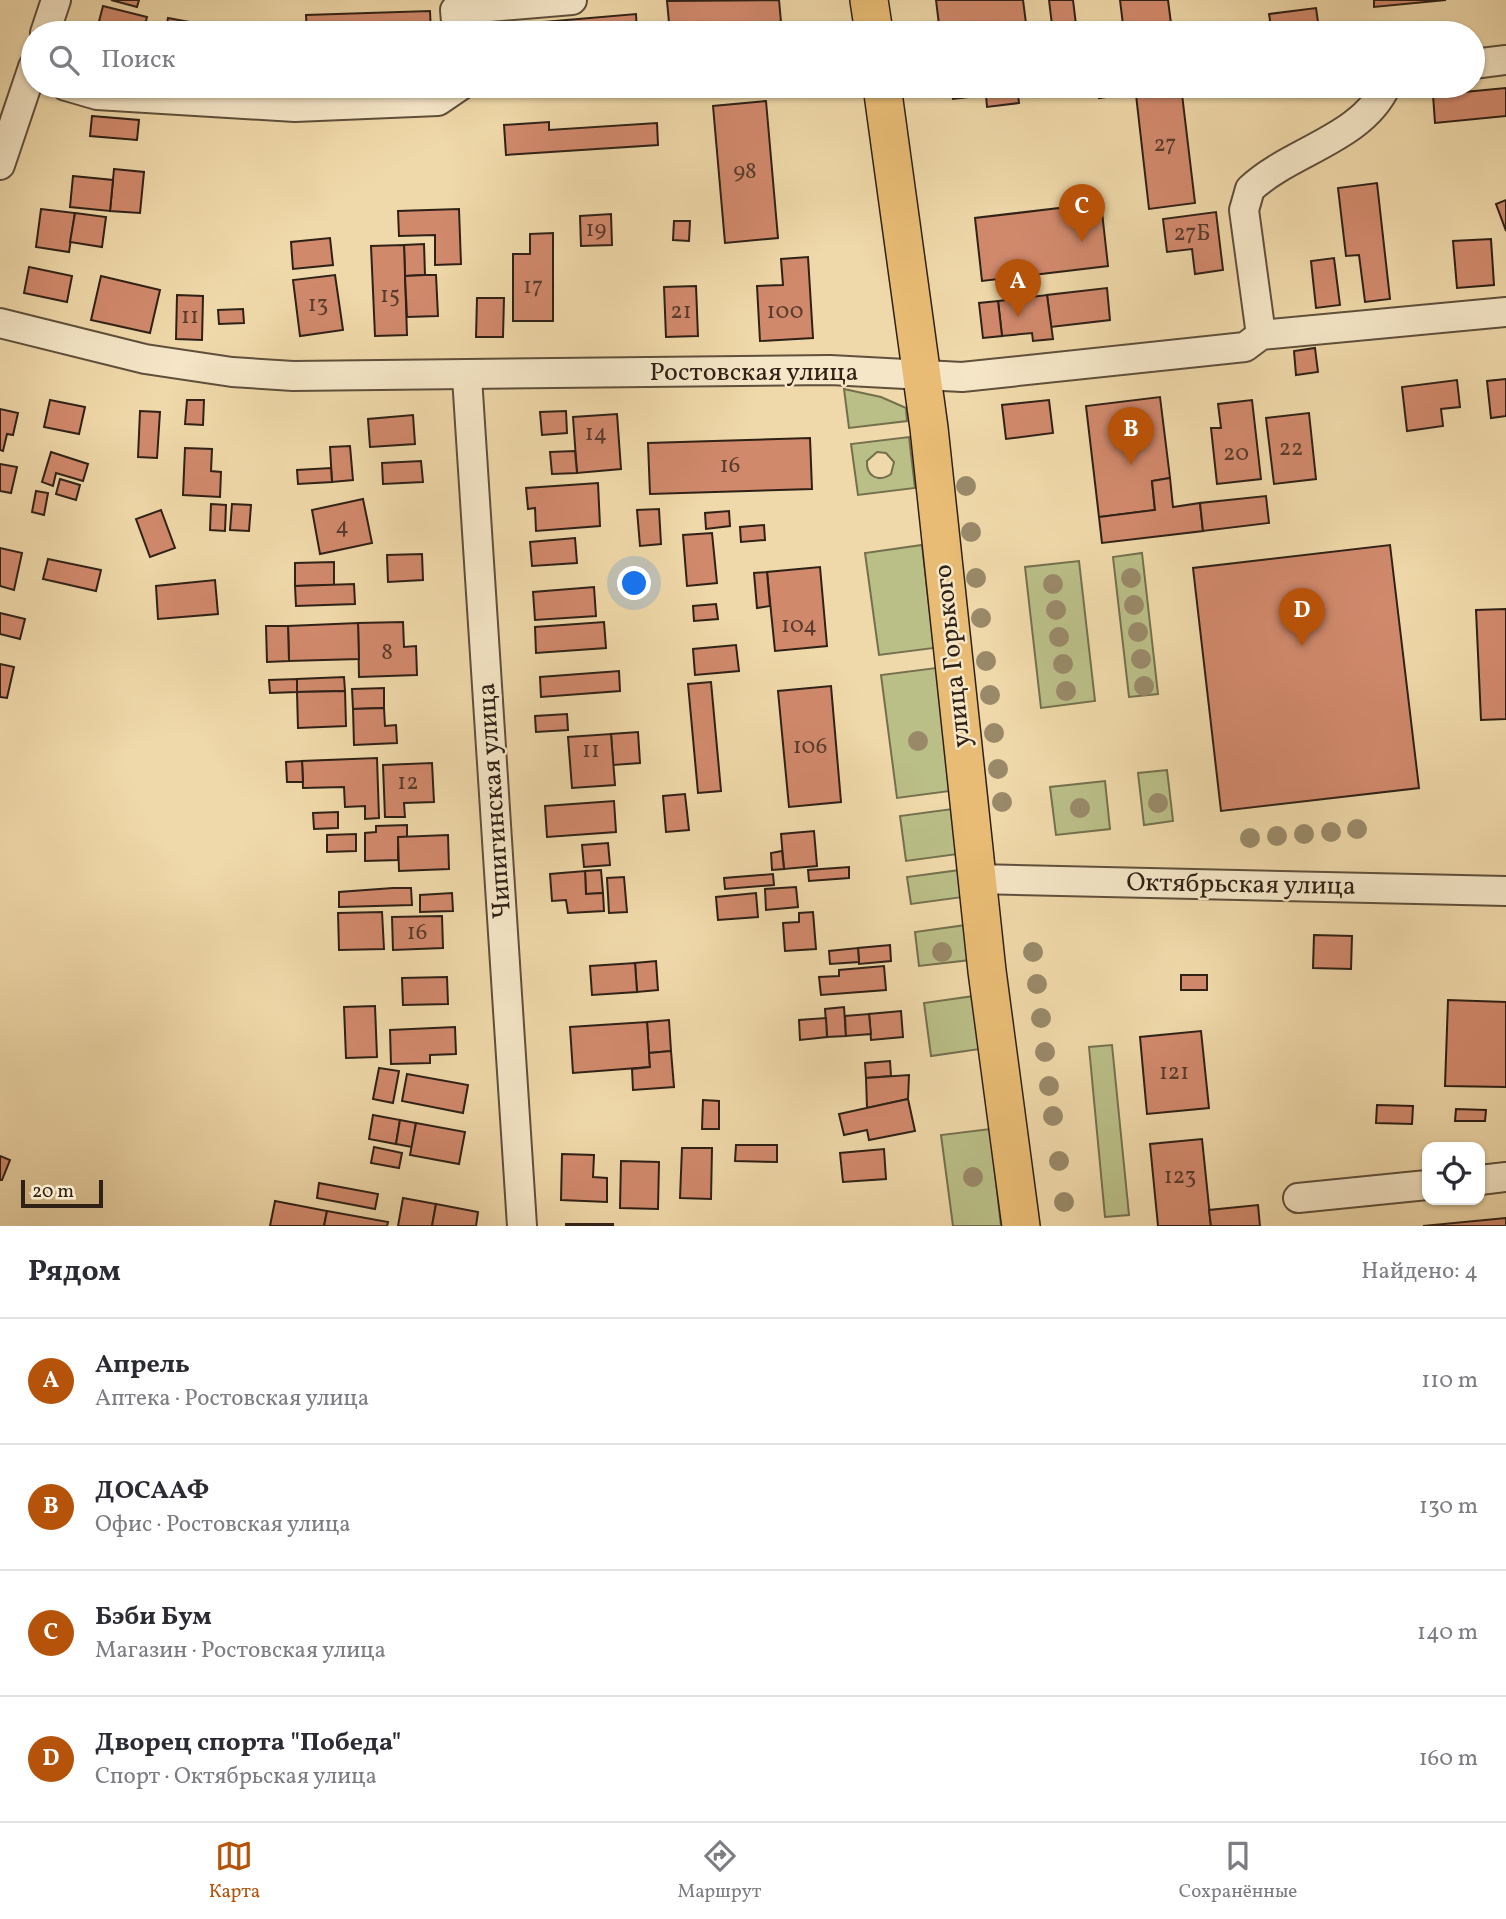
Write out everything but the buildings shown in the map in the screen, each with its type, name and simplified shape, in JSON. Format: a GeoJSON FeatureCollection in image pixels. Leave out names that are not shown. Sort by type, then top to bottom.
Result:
{"type":"FeatureCollection","features":[{"type":"Feature","properties":{"kind":"main road"},"geometry":{"type":"LineString","coordinates":[[869,0],[872,21]]}},
{"type":"Feature","properties":{"kind":"main road","name":"улица Горького"},"geometry":{"type":"LineString","coordinates":[[884,98],[922,375],[977,879],[1021,1226]]}},
{"type":"Feature","properties":{"kind":"street"},"geometry":{"type":"LineString","coordinates":[[49,21],[56,0]]}},
{"type":"Feature","properties":{"kind":"street"},"geometry":{"type":"LineString","coordinates":[[456,21],[455,10],[572,0]]}},
{"type":"Feature","properties":{"kind":"street"},"geometry":{"type":"LineString","coordinates":[[1485,63],[1506,60]]}},
{"type":"Feature","properties":{"kind":"street"},"geometry":{"type":"LineString","coordinates":[[3,148],[22,98]]}},
{"type":"Feature","properties":{"kind":"street"},"geometry":{"type":"LineString","coordinates":[[146,98],[295,107],[438,101],[442,98]]}},
{"type":"Feature","properties":{"kind":"street"},"geometry":{"type":"LineString","coordinates":[[1261,334],[1244,210],[1250,189],[1360,120],[1380,98]]}},
{"type":"Feature","properties":{"kind":"street","name":"Ростовская улица"},"geometry":{"type":"LineString","coordinates":[[0,323],[145,359],[232,372],[293,376],[467,377],[830,370],[962,377],[1245,347],[1261,334],[1506,312]]}},
{"type":"Feature","properties":{"kind":"street","name":"Чипигинская улица"},"geometry":{"type":"LineString","coordinates":[[467,377],[522,1226]]}},
{"type":"Feature","properties":{"kind":"street","name":"Октябрьская улица"},"geometry":{"type":"LineString","coordinates":[[977,879],[1506,891]]}},
{"type":"Feature","properties":{"kind":"street"},"geometry":{"type":"LineString","coordinates":[[1485,1179],[1506,1177]]}},
{"type":"Feature","properties":{"kind":"street"},"geometry":{"type":"LineString","coordinates":[[1298,1198],[1422,1186]]}},
{"type":"Feature","properties":{"kind":"green space"},"geometry":{"type":"Polygon","coordinates":[[[844,389],[881,397],[906,408],[907,421],[849,428],[844,389]]]}},
{"type":"Feature","properties":{"kind":"green space"},"geometry":{"type":"Polygon","coordinates":[[[909,437],[915,488],[858,495],[851,444],[909,437]],[[877,452],[867,461],[869,471],[877,478],[891,474],[894,462],[886,453],[877,452]]]}},
{"type":"Feature","properties":{"kind":"green space"},"geometry":{"type":"Polygon","coordinates":[[[922,545],[934,648],[879,655],[865,553],[922,545]]]}},
{"type":"Feature","properties":{"kind":"green space"},"geometry":{"type":"Polygon","coordinates":[[[1142,553],[1158,694],[1129,697],[1113,557],[1142,553]]]}},
{"type":"Feature","properties":{"kind":"green space"},"geometry":{"type":"Polygon","coordinates":[[[1079,561],[1095,701],[1041,708],[1025,567],[1079,561]]]}},
{"type":"Feature","properties":{"kind":"green space"},"geometry":{"type":"Polygon","coordinates":[[[936,668],[950,791],[897,798],[881,675],[936,668]]]}},
{"type":"Feature","properties":{"kind":"green space"},"geometry":{"type":"Polygon","coordinates":[[[1167,770],[1173,821],[1144,825],[1138,773],[1167,770]]]}},
{"type":"Feature","properties":{"kind":"green space"},"geometry":{"type":"Polygon","coordinates":[[[1105,781],[1110,829],[1056,835],[1050,787],[1105,781]]]}},
{"type":"Feature","properties":{"kind":"green space"},"geometry":{"type":"Polygon","coordinates":[[[952,809],[958,854],[906,861],[900,816],[952,809]]]}},
{"type":"Feature","properties":{"kind":"green space"},"geometry":{"type":"Polygon","coordinates":[[[960,870],[963,897],[911,904],[907,877],[960,870]]]}},
{"type":"Feature","properties":{"kind":"green space"},"geometry":{"type":"Polygon","coordinates":[[[966,925],[970,960],[919,966],[915,932],[966,925]]]}},
{"type":"Feature","properties":{"kind":"green space"},"geometry":{"type":"Polygon","coordinates":[[[974,996],[980,1049],[931,1056],[924,1003],[974,996]]]}},
{"type":"Feature","properties":{"kind":"green space"},"geometry":{"type":"Polygon","coordinates":[[[1112,1045],[1129,1215],[1105,1217],[1089,1047],[1112,1045]]]}},
{"type":"Feature","properties":{"kind":"green space"},"geometry":{"type":"Polygon","coordinates":[[[990,1129],[1001,1226],[953,1226],[941,1135],[990,1129]]]}},
{"type":"Feature","properties":{"kind":"place","name":"Бэби Бум"},"geometry":{"type":"Point","coordinates":[1082,242]}},
{"type":"Feature","properties":{"kind":"place","name":"Апрель"},"geometry":{"type":"Point","coordinates":[1018,317]}},
{"type":"Feature","properties":{"kind":"place","name":"ДОСААФ"},"geometry":{"type":"Point","coordinates":[1131,465]}},
{"type":"Feature","properties":{"kind":"place","name":"Дворец спорта \"Победа\""},"geometry":{"type":"Point","coordinates":[1302,646]}}]}
